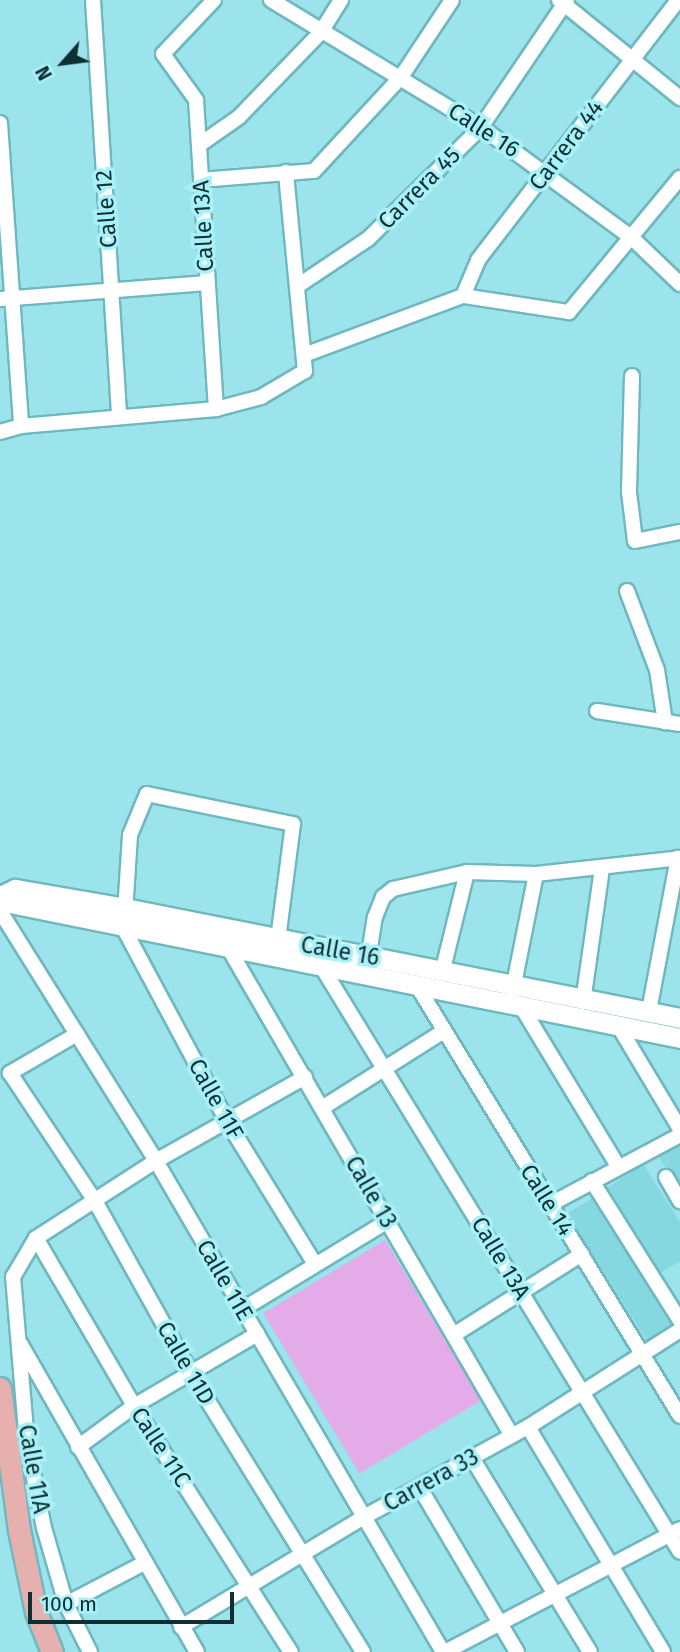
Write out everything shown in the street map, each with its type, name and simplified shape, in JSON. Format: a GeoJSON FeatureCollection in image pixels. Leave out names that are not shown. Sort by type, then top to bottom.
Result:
{"type":"FeatureCollection","features":[{"type":"Feature","properties":{"kind":"main road"},"geometry":{"type":"LineString","coordinates":[[0,1388],[19,1530],[36,1612],[52,1652]]}},
{"type":"Feature","properties":{"kind":"street","name":"Calle 12"},"geometry":{"type":"LineString","coordinates":[[93,0],[119,417]]}},
{"type":"Feature","properties":{"kind":"street","name":"Calle 13A"},"geometry":{"type":"LineString","coordinates":[[214,0],[163,54],[196,100],[216,409]]}},
{"type":"Feature","properties":{"kind":"street","name":"Calle 16"},"geometry":{"type":"LineString","coordinates":[[271,0],[401,77],[547,172],[631,237],[680,284]]}},
{"type":"Feature","properties":{"kind":"street"},"geometry":{"type":"LineString","coordinates":[[199,145],[239,117],[321,32],[341,0]]}},
{"type":"Feature","properties":{"kind":"street"},"geometry":{"type":"LineString","coordinates":[[201,180],[314,171],[401,77],[452,0]]}},
{"type":"Feature","properties":{"kind":"street","name":"Carrera 44"},"geometry":{"type":"LineString","coordinates":[[463,296],[478,260],[678,0]]}},
{"type":"Feature","properties":{"kind":"street"},"geometry":{"type":"LineString","coordinates":[[564,1],[680,98]]}},
{"type":"Feature","properties":{"kind":"street","name":"Carrera 45"},"geometry":{"type":"LineString","coordinates":[[299,285],[368,239],[481,127],[564,1]]}},
{"type":"Feature","properties":{"kind":"street"},"geometry":{"type":"LineString","coordinates":[[0,123],[6,299],[21,426]]}},
{"type":"Feature","properties":{"kind":"street"},"geometry":{"type":"LineString","coordinates":[[0,432],[21,426],[216,409],[261,397],[305,371],[299,285],[286,172]]}},
{"type":"Feature","properties":{"kind":"street"},"geometry":{"type":"LineString","coordinates":[[304,355],[463,296],[569,312],[680,178]]}},
{"type":"Feature","properties":{"kind":"street"},"geometry":{"type":"LineString","coordinates":[[6,299],[206,282]]}},
{"type":"Feature","properties":{"kind":"street"},"geometry":{"type":"LineString","coordinates":[[632,376],[629,492],[635,541],[680,532]]}},
{"type":"Feature","properties":{"kind":"street"},"geometry":{"type":"LineString","coordinates":[[627,591],[657,670],[664,722]]}},
{"type":"Feature","properties":{"kind":"street"},"geometry":{"type":"LineString","coordinates":[[597,711],[680,724]]}},
{"type":"Feature","properties":{"kind":"street"},"geometry":{"type":"LineString","coordinates":[[124,929],[130,835],[146,794],[293,824],[277,947]]}},
{"type":"Feature","properties":{"kind":"street"},"geometry":{"type":"LineString","coordinates":[[369,954],[383,897],[393,889],[467,872],[536,874],[603,869],[679,858],[649,1011]]}},
{"type":"Feature","properties":{"kind":"street"},"geometry":{"type":"LineString","coordinates":[[583,1002],[603,869]]}},
{"type":"Feature","properties":{"kind":"street"},"geometry":{"type":"LineString","coordinates":[[442,973],[467,872]]}},
{"type":"Feature","properties":{"kind":"street"},"geometry":{"type":"LineString","coordinates":[[536,874],[517,997],[618,1166]]}},
{"type":"Feature","properties":{"kind":"street","name":"Calle 16"},"geometry":{"type":"LineString","coordinates":[[0,899],[15,889],[125,908],[277,947],[320,964],[416,984],[517,997],[583,1002],[680,1018]]}},
{"type":"Feature","properties":{"kind":"street","name":"Calle 16"},"geometry":{"type":"LineString","coordinates":[[0,899],[124,929],[229,949],[277,947],[369,954],[442,973],[619,1027],[680,1038]]}},
{"type":"Feature","properties":{"kind":"street","name":"Calle 11E"},"geometry":{"type":"LineString","coordinates":[[0,911],[156,1161],[444,1652]]}},
{"type":"Feature","properties":{"kind":"street","name":"Calle 11F"},"geometry":{"type":"LineString","coordinates":[[124,929],[227,1121],[315,1264]]}},
{"type":"Feature","properties":{"kind":"street","name":"Calle 13"},"geometry":{"type":"LineString","coordinates":[[229,949],[512,1436]]}},
{"type":"Feature","properties":{"kind":"street","name":"Calle 13A"},"geometry":{"type":"LineString","coordinates":[[320,964],[522,1293],[675,1532],[680,1552]]}},
{"type":"Feature","properties":{"kind":"street","name":"Calle 14"},"geometry":{"type":"LineString","coordinates":[[416,984],[680,1416]]}},
{"type":"Feature","properties":{"kind":"street"},"geometry":{"type":"LineString","coordinates":[[619,1027],[680,1129]]}},
{"type":"Feature","properties":{"kind":"street"},"geometry":{"type":"LineString","coordinates":[[322,1108],[387,1070],[444,1031]]}},
{"type":"Feature","properties":{"kind":"street","name":"Calle 11D"},"geometry":{"type":"LineString","coordinates":[[77,1034],[10,1073],[95,1201],[190,1372],[363,1652]]}},
{"type":"Feature","properties":{"kind":"street"},"geometry":{"type":"LineString","coordinates":[[36,1238],[156,1161],[305,1077]]}},
{"type":"Feature","properties":{"kind":"street"},"geometry":{"type":"LineString","coordinates":[[549,1205],[680,1135]]}},
{"type":"Feature","properties":{"kind":"street"},"geometry":{"type":"LineString","coordinates":[[666,1177],[680,1200]]}},
{"type":"Feature","properties":{"kind":"street"},"geometry":{"type":"LineString","coordinates":[[592,1181],[680,1321]]}},
{"type":"Feature","properties":{"kind":"street"},"geometry":{"type":"LineString","coordinates":[[243,1309],[388,1221]]}},
{"type":"Feature","properties":{"kind":"street","name":"Calle 11A"},"geometry":{"type":"LineString","coordinates":[[36,1238],[13,1277],[27,1443],[66,1604],[90,1652]]}},
{"type":"Feature","properties":{"kind":"street","name":"Calle 11C"},"geometry":{"type":"LineString","coordinates":[[36,1238],[134,1406],[253,1586],[291,1652]]}},
{"type":"Feature","properties":{"kind":"street"},"geometry":{"type":"LineString","coordinates":[[455,1334],[582,1254]]}},
{"type":"Feature","properties":{"kind":"street","name":"Carrera 33"},"geometry":{"type":"LineString","coordinates":[[181,1627],[364,1517],[528,1427],[639,1352],[680,1330]]}},
{"type":"Feature","properties":{"kind":"street"},"geometry":{"type":"LineString","coordinates":[[78,1447],[134,1406],[257,1334]]}},
{"type":"Feature","properties":{"kind":"street"},"geometry":{"type":"LineString","coordinates":[[18,1339],[197,1652]]}},
{"type":"Feature","properties":{"kind":"street"},"geometry":{"type":"LineString","coordinates":[[528,1427],[663,1652]]}},
{"type":"Feature","properties":{"kind":"street"},"geometry":{"type":"LineString","coordinates":[[472,1458],[590,1652]]}},
{"type":"Feature","properties":{"kind":"street"},"geometry":{"type":"LineString","coordinates":[[420,1488],[517,1652]]}},
{"type":"Feature","properties":{"kind":"street"},"geometry":{"type":"LineString","coordinates":[[444,1652],[554,1591],[675,1532]]}},
{"type":"Feature","properties":{"kind":"street"},"geometry":{"type":"LineString","coordinates":[[66,1604],[144,1563]]}},
{"type":"Feature","properties":{"kind":"shaded area"},"geometry":{"type":"Polygon","coordinates":[[[680,1144],[680,1192],[659,1157],[680,1144]]]}},
{"type":"Feature","properties":{"kind":"shaded area"},"geometry":{"type":"Polygon","coordinates":[[[643,1164],[680,1222],[680,1261],[659,1274],[604,1190],[643,1164]]]}},
{"type":"Feature","properties":{"kind":"shaded area"},"geometry":{"type":"Polygon","coordinates":[[[597,1195],[678,1325],[648,1343],[567,1214],[597,1195]]]}},
{"type":"Feature","properties":{"kind":"shaded area"},"geometry":{"type":"Polygon","coordinates":[[[385,1240],[481,1400],[360,1473],[263,1313],[385,1240]]]}}]}
